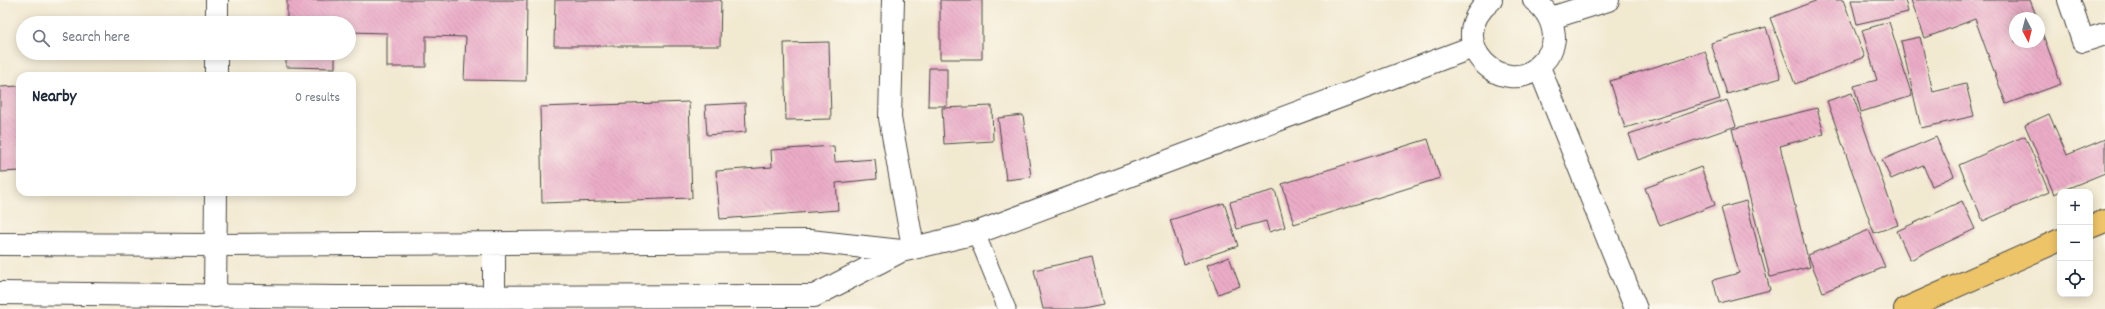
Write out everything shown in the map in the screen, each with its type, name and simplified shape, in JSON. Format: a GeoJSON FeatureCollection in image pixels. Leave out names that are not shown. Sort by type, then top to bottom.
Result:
{"type":"FeatureCollection","features":[{"type":"Feature","properties":{"kind":"main road"},"geometry":{"type":"LineString","coordinates":[[2093,226],[2105,221]]}},
{"type":"Feature","properties":{"kind":"main road"},"geometry":{"type":"LineString","coordinates":[[1905,309],[2057,241]]}},
{"type":"Feature","properties":{"kind":"street"},"geometry":{"type":"LineString","coordinates":[[216,16],[217,0]]}},
{"type":"Feature","properties":{"kind":"street"},"geometry":{"type":"LineString","coordinates":[[893,0],[890,118],[907,249]]}},
{"type":"Feature","properties":{"kind":"street"},"geometry":{"type":"LineString","coordinates":[[1490,0],[1481,8],[1474,19],[1471,33],[1473,47],[1480,61],[1493,71],[1508,76],[1525,74],[1539,67],[1548,57],[1553,44],[1554,31],[1550,18],[1543,6],[1534,0]]}},
{"type":"Feature","properties":{"kind":"street"},"geometry":{"type":"LineString","coordinates":[[1550,18],[1608,0]]}},
{"type":"Feature","properties":{"kind":"street"},"geometry":{"type":"LineString","coordinates":[[2069,0],[2083,41],[2105,34]]}},
{"type":"Feature","properties":{"kind":"street"},"geometry":{"type":"LineString","coordinates":[[0,293],[215,296],[814,296],[907,249],[976,233],[1473,47]]}},
{"type":"Feature","properties":{"kind":"street"},"geometry":{"type":"LineString","coordinates":[[216,60],[216,72]]}},
{"type":"Feature","properties":{"kind":"street"},"geometry":{"type":"LineString","coordinates":[[1539,67],[1636,309]]}},
{"type":"Feature","properties":{"kind":"street"},"geometry":{"type":"LineString","coordinates":[[215,296],[216,196]]}},
{"type":"Feature","properties":{"kind":"street"},"geometry":{"type":"LineString","coordinates":[[0,244],[810,241],[907,249]]}},
{"type":"Feature","properties":{"kind":"street"},"geometry":{"type":"LineString","coordinates":[[494,243],[494,297]]}},
{"type":"Feature","properties":{"kind":"lane"},"geometry":{"type":"LineString","coordinates":[[976,233],[1007,309]]}},
{"type":"Feature","properties":{"kind":"building"},"geometry":{"type":"Polygon","coordinates":[[[287,0],[527,0],[526,81],[464,80],[466,37],[426,36],[426,67],[387,67],[387,33],[356,32],[356,16],[287,16],[287,0]]]}},
{"type":"Feature","properties":{"kind":"building"},"geometry":{"type":"Polygon","coordinates":[[[555,0],[721,0],[720,46],[554,46],[555,0]]]}},
{"type":"Feature","properties":{"kind":"building"},"geometry":{"type":"Polygon","coordinates":[[[940,0],[982,0],[982,59],[940,59],[940,0]]]}},
{"type":"Feature","properties":{"kind":"building"},"geometry":{"type":"Polygon","coordinates":[[[1818,0],[1843,0],[1865,57],[1795,84],[1770,18],[1818,0]]]}},
{"type":"Feature","properties":{"kind":"building"},"geometry":{"type":"Polygon","coordinates":[[[1851,0],[1905,0],[1908,12],[1857,24],[1851,0]]]}},
{"type":"Feature","properties":{"kind":"building"},"geometry":{"type":"Polygon","coordinates":[[[1911,0],[2030,0],[2035,12],[2009,12],[2009,48],[2045,48],[2045,40],[2061,84],[2006,104],[1975,19],[1925,38],[1911,0]]]}},
{"type":"Feature","properties":{"kind":"building"},"geometry":{"type":"Polygon","coordinates":[[[1889,22],[1912,96],[1861,112],[1854,86],[1877,80],[1862,30],[1889,22]]]}},
{"type":"Feature","properties":{"kind":"building"},"geometry":{"type":"Polygon","coordinates":[[[1766,27],[1781,78],[1727,94],[1711,43],[1766,27]]]}},
{"type":"Feature","properties":{"kind":"building"},"geometry":{"type":"Polygon","coordinates":[[[1920,37],[1933,92],[1966,84],[1974,116],[1921,128],[1901,41],[1920,37]]]}},
{"type":"Feature","properties":{"kind":"building"},"geometry":{"type":"Polygon","coordinates":[[[829,42],[831,119],[786,120],[784,43],[829,42]]]}},
{"type":"Feature","properties":{"kind":"building"},"geometry":{"type":"Polygon","coordinates":[[[1705,51],[1720,99],[1625,128],[1610,81],[1705,51]]]}},
{"type":"Feature","properties":{"kind":"building"},"geometry":{"type":"Polygon","coordinates":[[[286,60],[335,60],[335,68],[286,67],[286,60]]]}},
{"type":"Feature","properties":{"kind":"building"},"geometry":{"type":"Polygon","coordinates":[[[929,68],[947,68],[947,106],[928,106],[929,68]]]}},
{"type":"Feature","properties":{"kind":"building"},"geometry":{"type":"Polygon","coordinates":[[[16,86],[16,171],[0,172],[0,87],[16,86]]]}},
{"type":"Feature","properties":{"kind":"building"},"geometry":{"type":"Polygon","coordinates":[[[1852,93],[1898,225],[1874,233],[1827,101],[1852,93]]]}},
{"type":"Feature","properties":{"kind":"building"},"geometry":{"type":"Polygon","coordinates":[[[1727,100],[1736,126],[1638,160],[1629,134],[1727,100]]]}},
{"type":"Feature","properties":{"kind":"building"},"geometry":{"type":"Polygon","coordinates":[[[689,102],[692,198],[542,203],[540,107],[689,102]]]}},
{"type":"Feature","properties":{"kind":"building"},"geometry":{"type":"Polygon","coordinates":[[[745,103],[746,132],[707,135],[705,105],[745,103]]]}},
{"type":"Feature","properties":{"kind":"building"},"geometry":{"type":"Polygon","coordinates":[[[992,106],[993,141],[944,144],[942,108],[992,106]]]}},
{"type":"Feature","properties":{"kind":"building"},"geometry":{"type":"Polygon","coordinates":[[[1817,108],[1824,134],[1780,146],[1810,267],[1770,277],[1732,129],[1817,108]]]}},
{"type":"Feature","properties":{"kind":"building"},"geometry":{"type":"Polygon","coordinates":[[[2049,114],[2067,155],[2105,139],[2105,173],[2066,189],[2057,189],[2057,193],[2054,194],[2025,125],[2049,114]]]}},
{"type":"Feature","properties":{"kind":"building"},"geometry":{"type":"Polygon","coordinates":[[[1023,115],[1031,177],[1006,180],[998,118],[1023,115]]]}},
{"type":"Feature","properties":{"kind":"building"},"geometry":{"type":"Polygon","coordinates":[[[2025,136],[2049,192],[1983,221],[1959,165],[2025,136]]]}},
{"type":"Feature","properties":{"kind":"building"},"geometry":{"type":"Polygon","coordinates":[[[1936,137],[1954,176],[1932,186],[1923,165],[1891,179],[1882,160],[1936,137]]]}},
{"type":"Feature","properties":{"kind":"building"},"geometry":{"type":"Polygon","coordinates":[[[1428,139],[1440,178],[1294,224],[1282,184],[1428,139]]]}},
{"type":"Feature","properties":{"kind":"building"},"geometry":{"type":"Polygon","coordinates":[[[834,146],[835,162],[875,159],[877,179],[836,183],[838,210],[720,219],[716,171],[772,167],[771,150],[834,146]]]}},
{"type":"Feature","properties":{"kind":"building"},"geometry":{"type":"Polygon","coordinates":[[[1701,167],[1715,205],[1660,226],[1645,188],[1701,167]]]}},
{"type":"Feature","properties":{"kind":"building"},"geometry":{"type":"Polygon","coordinates":[[[1275,190],[1285,227],[1269,232],[1266,221],[1237,229],[1230,202],[1275,190]]]}},
{"type":"Feature","properties":{"kind":"building"},"geometry":{"type":"Polygon","coordinates":[[[1746,201],[1770,290],[1719,303],[1713,280],[1739,273],[1721,208],[1746,201]]]}},
{"type":"Feature","properties":{"kind":"building"},"geometry":{"type":"Polygon","coordinates":[[[1962,201],[1975,229],[1910,260],[1897,231],[1962,201]]]}},
{"type":"Feature","properties":{"kind":"building"},"geometry":{"type":"Polygon","coordinates":[[[1224,203],[1238,246],[1184,264],[1170,220],[1224,203]]]}},
{"type":"Feature","properties":{"kind":"building"},"geometry":{"type":"Polygon","coordinates":[[[1869,230],[1885,267],[1823,292],[1808,255],[1869,230]]]}},
{"type":"Feature","properties":{"kind":"building"},"geometry":{"type":"Polygon","coordinates":[[[1092,257],[1103,305],[1083,309],[1043,309],[1034,270],[1092,257]]]}},
{"type":"Feature","properties":{"kind":"building"},"geometry":{"type":"Polygon","coordinates":[[[1229,257],[1240,286],[1218,294],[1207,265],[1229,257]]]}}]}
